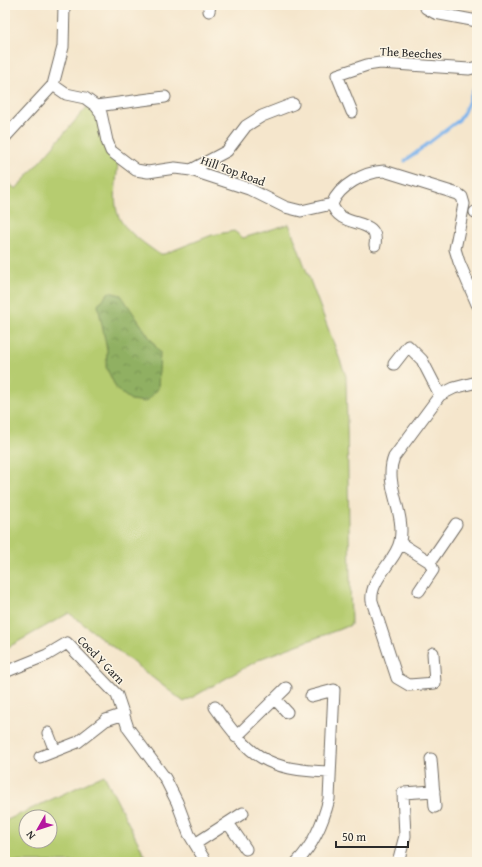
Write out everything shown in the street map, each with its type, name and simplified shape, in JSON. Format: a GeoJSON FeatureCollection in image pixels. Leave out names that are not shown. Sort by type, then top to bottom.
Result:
{"type":"FeatureCollection","features":[{"type":"Feature","properties":{"kind":"street"},"geometry":{"type":"LineString","coordinates":[[5,138],[53,84],[63,47],[64,5]]}},
{"type":"Feature","properties":{"kind":"street"},"geometry":{"type":"LineString","coordinates":[[426,8],[435,13],[477,21]]}},
{"type":"Feature","properties":{"kind":"street","name":"The Beeches"},"geometry":{"type":"LineString","coordinates":[[352,112],[337,75],[367,65],[380,63],[469,69],[477,67]]}},
{"type":"Feature","properties":{"kind":"street"},"geometry":{"type":"LineString","coordinates":[[53,84],[66,94],[85,98],[96,106],[165,97]]}},
{"type":"Feature","properties":{"kind":"street"},"geometry":{"type":"LineString","coordinates":[[191,170],[227,151],[243,128],[260,117],[293,104]]}},
{"type":"Feature","properties":{"kind":"street","name":"Hill Top Road"},"geometry":{"type":"LineString","coordinates":[[96,106],[101,113],[108,146],[130,167],[148,172],[175,168],[191,170],[249,189],[296,210],[309,211],[332,204]]}},
{"type":"Feature","properties":{"kind":"street"},"geometry":{"type":"LineString","coordinates":[[376,245],[377,238],[373,230],[342,218],[335,213],[332,204],[335,197],[346,187],[370,173],[384,171],[454,193],[462,197],[464,208],[455,249],[477,304]]}},
{"type":"Feature","properties":{"kind":"street"},"geometry":{"type":"LineString","coordinates":[[394,364],[408,346],[422,360],[440,395]]}},
{"type":"Feature","properties":{"kind":"street"},"geometry":{"type":"LineString","coordinates":[[433,653],[435,683],[409,685],[397,678],[371,596],[400,543],[400,522],[390,475],[390,466],[394,457],[440,395],[454,388],[477,382]]}},
{"type":"Feature","properties":{"kind":"street"},"geometry":{"type":"LineString","coordinates":[[430,562],[456,524]]}},
{"type":"Feature","properties":{"kind":"street"},"geometry":{"type":"LineString","coordinates":[[400,543],[430,562],[433,570],[419,590]]}},
{"type":"Feature","properties":{"kind":"street","name":"Coed Y Garn"},"geometry":{"type":"LineString","coordinates":[[5,672],[47,655],[67,643],[117,696],[131,732],[154,762],[172,792],[195,844],[206,862]]}},
{"type":"Feature","properties":{"kind":"street"},"geometry":{"type":"LineString","coordinates":[[236,737],[286,688]]}},
{"type":"Feature","properties":{"kind":"street"},"geometry":{"type":"LineString","coordinates":[[297,862],[313,841],[325,816],[329,799],[334,690],[311,696]]}},
{"type":"Feature","properties":{"kind":"street"},"geometry":{"type":"LineString","coordinates":[[275,699],[287,712]]}},
{"type":"Feature","properties":{"kind":"street"},"geometry":{"type":"LineString","coordinates":[[215,707],[236,737],[249,750],[273,764],[290,769],[330,772]]}},
{"type":"Feature","properties":{"kind":"street"},"geometry":{"type":"LineString","coordinates":[[40,757],[84,739],[110,718],[124,714]]}},
{"type":"Feature","properties":{"kind":"street"},"geometry":{"type":"LineString","coordinates":[[48,733],[55,751]]}},
{"type":"Feature","properties":{"kind":"street"},"geometry":{"type":"LineString","coordinates":[[431,759],[435,807]]}},
{"type":"Feature","properties":{"kind":"street"},"geometry":{"type":"LineString","coordinates":[[398,862],[405,836],[403,793],[434,791]]}},
{"type":"Feature","properties":{"kind":"street"},"geometry":{"type":"LineString","coordinates":[[195,844],[243,813]]}},
{"type":"Feature","properties":{"kind":"street"},"geometry":{"type":"LineString","coordinates":[[228,823],[246,849]]}},
{"type":"Feature","properties":{"kind":"green space"},"geometry":{"type":"Polygon","coordinates":[[[87,107],[96,114],[109,156],[118,163],[115,196],[116,208],[119,217],[132,234],[159,254],[164,254],[212,235],[234,231],[243,238],[289,224],[346,376],[351,625],[262,658],[184,702],[69,613],[5,649],[5,181],[16,189],[87,107]]]}},
{"type":"Feature","properties":{"kind":"green space"},"geometry":{"type":"Polygon","coordinates":[[[109,292],[121,295],[160,353],[158,389],[146,402],[131,400],[117,390],[106,367],[107,350],[98,305],[109,292]]]}},
{"type":"Feature","properties":{"kind":"green space"},"geometry":{"type":"Polygon","coordinates":[[[104,775],[148,862],[5,862],[5,821],[18,815],[18,849],[58,849],[58,809],[31,809],[104,775]]]}},
{"type":"Feature","properties":{"kind":"waterway"},"geometry":{"type":"LineString","coordinates":[[405,161],[459,120],[474,88]]}}]}
